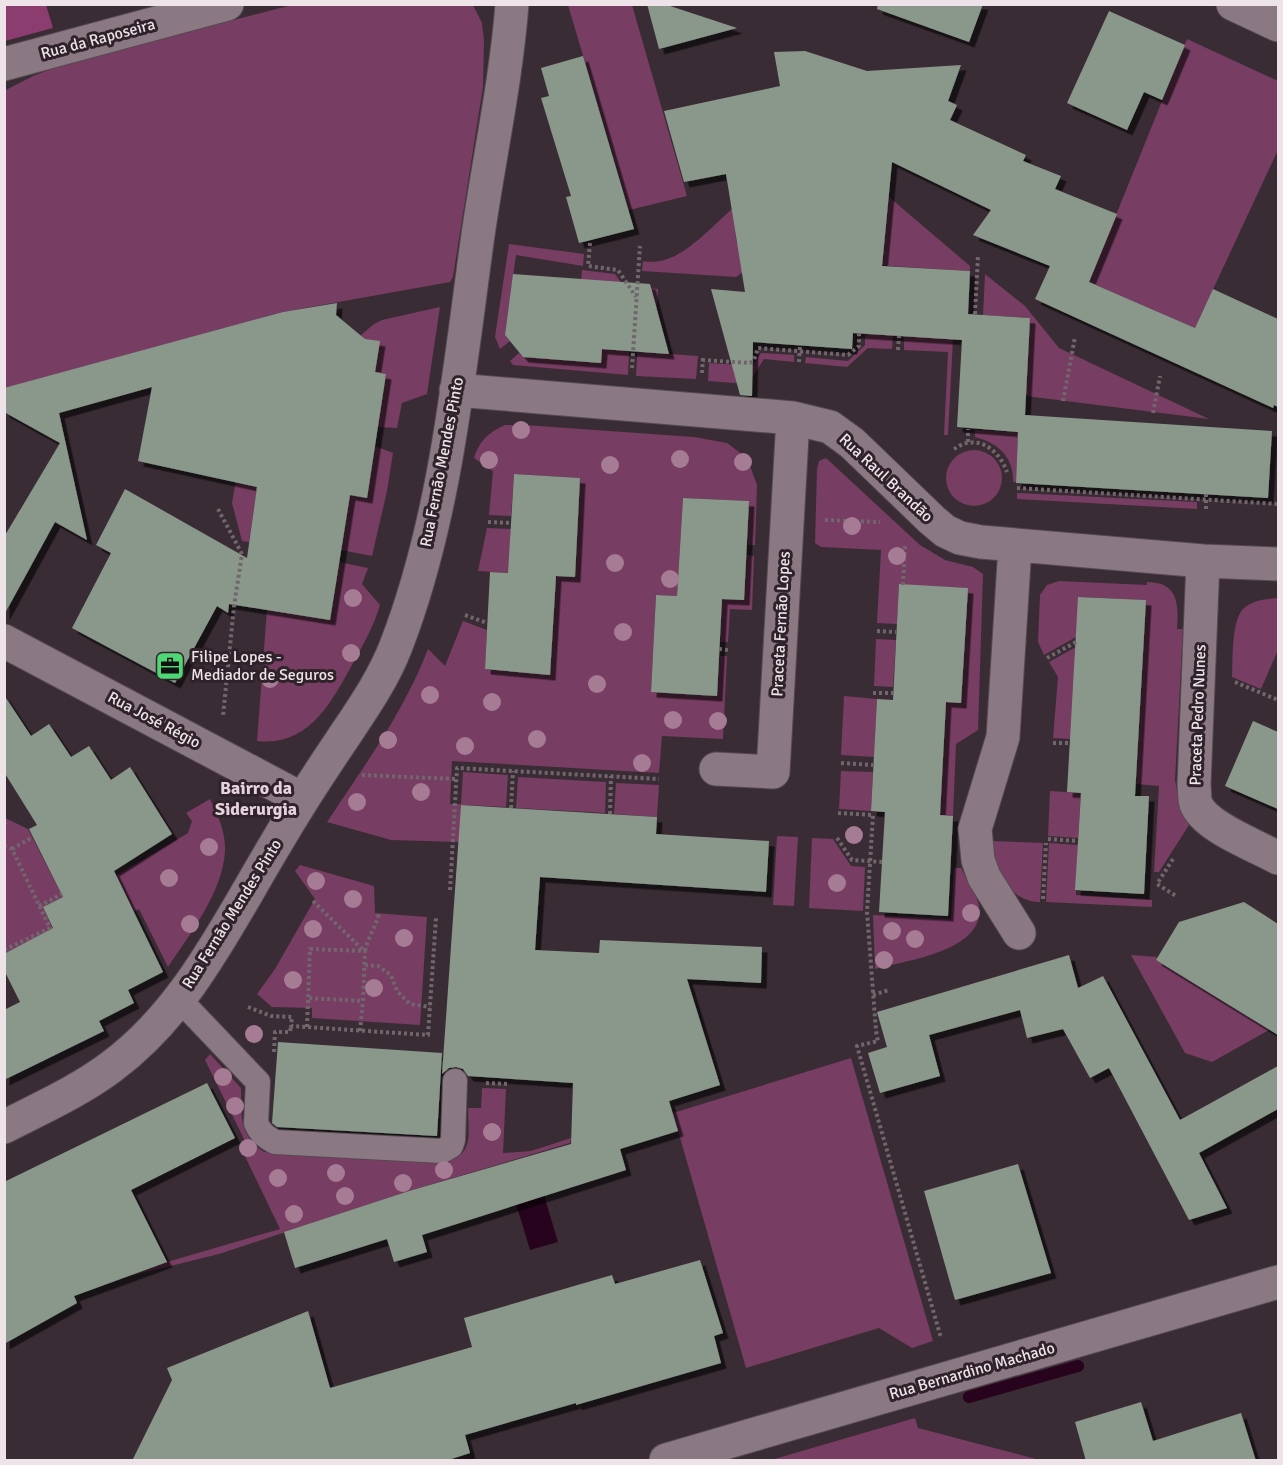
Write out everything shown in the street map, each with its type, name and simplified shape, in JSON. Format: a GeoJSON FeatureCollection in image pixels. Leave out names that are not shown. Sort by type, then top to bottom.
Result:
{"type":"FeatureCollection","features":[{"type":"Feature","properties":{"kind":"street","name":"Rua da Raposeira"},"geometry":{"type":"LineString","coordinates":[[4,64],[227,4]]}},
{"type":"Feature","properties":{"kind":"street","name":"Rua Fernão Mendes Pinto"},"geometry":{"type":"LineString","coordinates":[[4,1127],[67,1096],[110,1068],[148,1035],[179,999],[205,962],[302,799],[377,684],[396,647],[431,536],[456,390],[512,4]]}},
{"type":"Feature","properties":{"kind":"street"},"geometry":{"type":"LineString","coordinates":[[1233,4],[1278,25]]}},
{"type":"Feature","properties":{"kind":"street","name":"Rua Raul Brandão"},"geometry":{"type":"LineString","coordinates":[[456,390],[793,418],[830,427],[852,444],[945,531],[960,538],[1015,546],[1203,561],[1278,564]]}},
{"type":"Feature","properties":{"kind":"street","name":"Praceta Fernão Lopes"},"geometry":{"type":"LineString","coordinates":[[716,769],[773,772],[793,418]]}},
{"type":"Feature","properties":{"kind":"street"},"geometry":{"type":"LineString","coordinates":[[1015,546],[1003,737],[975,829],[978,860],[984,877],[1019,933]]}},
{"type":"Feature","properties":{"kind":"street","name":"Praceta Pedro Nunes"},"geometry":{"type":"LineString","coordinates":[[1203,561],[1194,785],[1196,803],[1202,813],[1214,824],[1278,858]]}},
{"type":"Feature","properties":{"kind":"street","name":"Rua José Régio"},"geometry":{"type":"LineString","coordinates":[[4,641],[302,799]]}},
{"type":"Feature","properties":{"kind":"street","name":"Rua Bernardino Machado"},"geometry":{"type":"LineString","coordinates":[[666,1461],[1278,1282]]}},
{"type":"Feature","properties":{"kind":"lane"},"geometry":{"type":"LineString","coordinates":[[179,999],[258,1082],[256,1123],[258,1130],[266,1138],[275,1142],[441,1151],[451,1146],[453,1140],[455,1081]]}},
{"type":"Feature","properties":{"kind":"path"},"geometry":{"type":"LineString","coordinates":[[590,243],[588,266],[618,270],[636,297]]}},
{"type":"Feature","properties":{"kind":"path"},"geometry":{"type":"LineString","coordinates":[[632,376],[640,246]]}},
{"type":"Feature","properties":{"kind":"path"},"geometry":{"type":"LineString","coordinates":[[975,314],[978,255]]}},
{"type":"Feature","properties":{"kind":"path"},"geometry":{"type":"LineString","coordinates":[[703,360],[750,363],[754,360],[758,348],[800,348],[848,355],[859,346],[859,333]]}},
{"type":"Feature","properties":{"kind":"path"},"geometry":{"type":"LineString","coordinates":[[898,350],[899,336]]}},
{"type":"Feature","properties":{"kind":"path"},"geometry":{"type":"LineString","coordinates":[[1063,401],[1075,337]]}},
{"type":"Feature","properties":{"kind":"path"},"geometry":{"type":"LineString","coordinates":[[799,362],[800,348]]}},
{"type":"Feature","properties":{"kind":"path"},"geometry":{"type":"LineString","coordinates":[[1153,412],[1160,376]]}},
{"type":"Feature","properties":{"kind":"path"},"geometry":{"type":"LineString","coordinates":[[968,429],[968,442]]}},
{"type":"Feature","properties":{"kind":"path"},"geometry":{"type":"LineString","coordinates":[[954,449],[968,442],[982,445],[997,453],[1004,462],[1007,472]]}},
{"type":"Feature","properties":{"kind":"path"},"geometry":{"type":"LineString","coordinates":[[1017,488],[1080,489],[1278,504]]}},
{"type":"Feature","properties":{"kind":"path"},"geometry":{"type":"LineString","coordinates":[[1206,497],[1206,509]]}},
{"type":"Feature","properties":{"kind":"path"},"geometry":{"type":"LineString","coordinates":[[218,509],[242,554],[234,606],[223,723]]}},
{"type":"Feature","properties":{"kind":"path"},"geometry":{"type":"LineString","coordinates":[[815,519],[885,522]]}},
{"type":"Feature","properties":{"kind":"path"},"geometry":{"type":"LineString","coordinates":[[488,522],[512,523]]}},
{"type":"Feature","properties":{"kind":"path"},"geometry":{"type":"LineString","coordinates":[[903,585],[905,542]]}},
{"type":"Feature","properties":{"kind":"path"},"geometry":{"type":"LineString","coordinates":[[465,615],[487,623]]}},
{"type":"Feature","properties":{"kind":"path"},"geometry":{"type":"LineString","coordinates":[[877,631],[896,632]]}},
{"type":"Feature","properties":{"kind":"path"},"geometry":{"type":"LineString","coordinates":[[1047,658],[1076,642]]}},
{"type":"Feature","properties":{"kind":"path"},"geometry":{"type":"LineString","coordinates":[[719,649],[728,650]]}},
{"type":"Feature","properties":{"kind":"path"},"geometry":{"type":"LineString","coordinates":[[1232,680],[1278,700]]}},
{"type":"Feature","properties":{"kind":"path"},"geometry":{"type":"LineString","coordinates":[[873,693],[893,693]]}},
{"type":"Feature","properties":{"kind":"path"},"geometry":{"type":"LineString","coordinates":[[1053,742],[1070,743]]}},
{"type":"Feature","properties":{"kind":"path"},"geometry":{"type":"LineString","coordinates":[[841,763],[873,765]]}},
{"type":"Feature","properties":{"kind":"path"},"geometry":{"type":"LineString","coordinates":[[450,890],[457,768],[659,779]]}},
{"type":"Feature","properties":{"kind":"path"},"geometry":{"type":"LineString","coordinates":[[511,808],[513,771]]}},
{"type":"Feature","properties":{"kind":"path"},"geometry":{"type":"LineString","coordinates":[[358,775],[457,779]]}},
{"type":"Feature","properties":{"kind":"path"},"geometry":{"type":"LineString","coordinates":[[610,813],[611,776]]}},
{"type":"Feature","properties":{"kind":"path"},"geometry":{"type":"LineString","coordinates":[[838,813],[873,815],[867,912],[878,1041],[857,1046],[941,1338]]}},
{"type":"Feature","properties":{"kind":"path"},"geometry":{"type":"LineString","coordinates":[[12,849],[33,837]]}},
{"type":"Feature","properties":{"kind":"path"},"geometry":{"type":"LineString","coordinates":[[837,838],[852,860],[882,862]]}},
{"type":"Feature","properties":{"kind":"path"},"geometry":{"type":"LineString","coordinates":[[1043,902],[1047,841],[1078,841]]}},
{"type":"Feature","properties":{"kind":"path"},"geometry":{"type":"LineString","coordinates":[[4,846],[12,849],[50,928],[4,950]]}},
{"type":"Feature","properties":{"kind":"path"},"geometry":{"type":"LineString","coordinates":[[1173,859],[1157,884],[1176,896]]}},
{"type":"Feature","properties":{"kind":"path"},"geometry":{"type":"LineString","coordinates":[[39,906],[62,894]]}},
{"type":"Feature","properties":{"kind":"path"},"geometry":{"type":"LineString","coordinates":[[313,901],[365,951]]}},
{"type":"Feature","properties":{"kind":"path"},"geometry":{"type":"LineString","coordinates":[[360,1031],[365,951],[367,940],[379,913]]}},
{"type":"Feature","properties":{"kind":"path"},"geometry":{"type":"LineString","coordinates":[[291,1026],[428,1035],[436,918]]}},
{"type":"Feature","properties":{"kind":"path"},"geometry":{"type":"LineString","coordinates":[[307,1027],[310,949],[365,951]]}},
{"type":"Feature","properties":{"kind":"path"},"geometry":{"type":"LineString","coordinates":[[365,965],[378,966],[391,975],[397,991],[410,1004],[430,1007]]}},
{"type":"Feature","properties":{"kind":"path"},"geometry":{"type":"LineString","coordinates":[[873,994],[889,990]]}},
{"type":"Feature","properties":{"kind":"path"},"geometry":{"type":"LineString","coordinates":[[308,998],[363,1001]]}},
{"type":"Feature","properties":{"kind":"path"},"geometry":{"type":"LineString","coordinates":[[248,1007],[271,1016],[292,1017],[290,1032],[276,1032],[275,1051]]}},
{"type":"Feature","properties":{"kind":"shaded area"},"geometry":{"type":"Polygon","coordinates":[[[5,4],[46,5],[53,28],[5,41],[5,4]]]}},
{"type":"Feature","properties":{"kind":"shaded area"},"geometry":{"type":"Polygon","coordinates":[[[292,5],[473,5],[482,23],[483,87],[453,277],[450,282],[283,312],[5,388],[4,91],[33,76],[72,61],[292,5]]]}},
{"type":"Feature","properties":{"kind":"shaded area"},"geometry":{"type":"Polygon","coordinates":[[[568,5],[632,5],[687,196],[629,210],[568,5]]]}},
{"type":"Feature","properties":{"kind":"shaded area"},"geometry":{"type":"Polygon","coordinates":[[[1187,39],[1278,81],[1278,150],[1195,328],[1089,282],[1187,39]]]}},
{"type":"Feature","properties":{"kind":"shaded area"},"geometry":{"type":"Polygon","coordinates":[[[889,197],[970,266],[970,271],[857,264],[753,265],[736,277],[642,271],[643,261],[656,262],[680,253],[702,237],[732,209],[737,244],[885,232],[889,197]]]}},
{"type":"Feature","properties":{"kind":"shaded area"},"geometry":{"type":"Polygon","coordinates":[[[509,244],[584,254],[583,266],[516,255],[505,335],[510,341],[500,349],[495,337],[509,244]]]}},
{"type":"Feature","properties":{"kind":"shaded area"},"geometry":{"type":"Polygon","coordinates":[[[582,270],[615,274],[632,298],[628,375],[513,365],[510,361],[519,353],[523,357],[601,363],[580,292],[582,270]]]}},
{"type":"Feature","properties":{"kind":"shaded area"},"geometry":{"type":"Polygon","coordinates":[[[985,274],[1025,306],[1059,348],[1209,419],[1026,396],[1030,318],[983,315],[985,274]]]}},
{"type":"Feature","properties":{"kind":"shaded area"},"geometry":{"type":"Polygon","coordinates":[[[641,288],[658,289],[655,353],[698,356],[696,379],[636,376],[641,288]]]}},
{"type":"Feature","properties":{"kind":"shaded area"},"geometry":{"type":"Polygon","coordinates":[[[440,307],[427,394],[402,403],[397,428],[378,427],[386,374],[375,372],[379,342],[363,339],[361,335],[382,320],[440,307]]]}},
{"type":"Feature","properties":{"kind":"shaded area"},"geometry":{"type":"Polygon","coordinates":[[[865,334],[893,335],[892,349],[868,348],[847,367],[805,363],[806,357],[848,361],[865,345],[865,334]]]}},
{"type":"Feature","properties":{"kind":"shaded area"},"geometry":{"type":"Polygon","coordinates":[[[904,336],[953,339],[948,435],[944,435],[948,352],[904,350],[904,336]]]}},
{"type":"Feature","properties":{"kind":"shaded area"},"geometry":{"type":"Polygon","coordinates":[[[761,353],[794,355],[794,362],[764,359],[748,384],[708,381],[709,363],[753,366],[761,353]]]}},
{"type":"Feature","properties":{"kind":"shaded area"},"geometry":{"type":"Polygon","coordinates":[[[505,425],[694,437],[727,443],[747,458],[757,485],[755,545],[747,545],[749,501],[683,498],[677,596],[656,595],[651,692],[717,696],[719,656],[727,656],[723,739],[662,736],[659,773],[452,761],[450,804],[461,804],[463,772],[508,775],[506,807],[461,805],[459,842],[391,840],[327,822],[395,717],[428,649],[445,666],[463,621],[487,630],[485,669],[550,674],[556,576],[575,577],[580,478],[514,474],[511,516],[489,515],[493,471],[474,458],[485,438],[505,425]]]}},
{"type":"Feature","properties":{"kind":"shaded area"},"geometry":{"type":"Polygon","coordinates":[[[975,430],[1018,432],[1016,482],[1013,482],[1011,465],[1003,452],[991,443],[975,437],[975,430]]]}},
{"type":"Feature","properties":{"kind":"shaded area"},"geometry":{"type":"Polygon","coordinates":[[[242,444],[263,447],[249,542],[242,541],[232,503],[242,444]]]}},
{"type":"Feature","properties":{"kind":"shaded area"},"geometry":{"type":"Polygon","coordinates":[[[375,446],[393,453],[372,556],[341,550],[350,495],[366,498],[375,446]]]}},
{"type":"Feature","properties":{"kind":"shaded area"},"geometry":{"type":"Polygon","coordinates":[[[974,450],[985,452],[994,458],[1000,467],[1002,478],[1000,489],[994,498],[985,504],[974,506],[963,504],[954,498],[948,489],[946,478],[948,467],[954,458],[963,452],[974,450]]]}},
{"type":"Feature","properties":{"kind":"shaded area"},"geometry":{"type":"Polygon","coordinates":[[[826,458],[920,545],[945,560],[973,567],[983,574],[978,730],[956,744],[953,816],[940,815],[946,702],[961,703],[967,588],[899,585],[897,624],[877,623],[881,550],[821,547],[815,543],[817,469],[819,461],[826,458]]]}},
{"type":"Feature","properties":{"kind":"shaded area"},"geometry":{"type":"Polygon","coordinates":[[[1017,493],[1197,502],[1197,509],[1017,499],[1017,493]]]}},
{"type":"Feature","properties":{"kind":"shaded area"},"geometry":{"type":"Polygon","coordinates":[[[487,528],[511,529],[509,573],[478,571],[487,528]]]}},
{"type":"Feature","properties":{"kind":"shaded area"},"geometry":{"type":"Polygon","coordinates":[[[746,555],[754,556],[752,610],[730,609],[728,642],[720,642],[722,599],[746,555]]]}},
{"type":"Feature","properties":{"kind":"shaded area"},"geometry":{"type":"Polygon","coordinates":[[[339,562],[368,568],[362,584],[380,605],[371,628],[335,694],[316,720],[304,730],[290,737],[275,741],[257,741],[267,609],[330,620],[339,562]]]}},
{"type":"Feature","properties":{"kind":"shaded area"},"geometry":{"type":"Polygon","coordinates":[[[1059,581],[1147,585],[1147,582],[1157,583],[1171,590],[1177,603],[1177,629],[1183,629],[1175,780],[1180,807],[1189,825],[1159,872],[1154,872],[1159,786],[1136,784],[1146,600],[1079,597],[1076,637],[1044,655],[1038,642],[1040,595],[1047,585],[1059,581]]]}},
{"type":"Feature","properties":{"kind":"shaded area"},"geometry":{"type":"Polygon","coordinates":[[[1278,598],[1278,650],[1261,689],[1232,677],[1236,623],[1239,615],[1247,606],[1260,600],[1278,598]]]}},
{"type":"Feature","properties":{"kind":"shaded area"},"geometry":{"type":"Polygon","coordinates":[[[876,639],[896,640],[893,687],[874,686],[876,639]]]}},
{"type":"Feature","properties":{"kind":"shaded area"},"geometry":{"type":"Polygon","coordinates":[[[1076,647],[1071,739],[1053,738],[1058,677],[1049,662],[1076,647]]]}},
{"type":"Feature","properties":{"kind":"shaded area"},"geometry":{"type":"Polygon","coordinates":[[[844,696],[877,699],[874,757],[841,755],[844,696]]]}},
{"type":"Feature","properties":{"kind":"shaded area"},"geometry":{"type":"Polygon","coordinates":[[[841,771],[873,772],[871,811],[839,809],[841,771]]]}},
{"type":"Feature","properties":{"kind":"shaded area"},"geometry":{"type":"Polygon","coordinates":[[[518,777],[606,782],[605,813],[516,808],[518,777]]]}},
{"type":"Feature","properties":{"kind":"shaded area"},"geometry":{"type":"Polygon","coordinates":[[[616,783],[659,785],[657,817],[614,814],[616,783]]]}},
{"type":"Feature","properties":{"kind":"shaded area"},"geometry":{"type":"Polygon","coordinates":[[[1050,791],[1081,793],[1078,838],[1048,836],[1050,791]]]}},
{"type":"Feature","properties":{"kind":"shaded area"},"geometry":{"type":"Polygon","coordinates":[[[210,799],[223,831],[225,852],[223,867],[204,912],[168,967],[139,909],[133,912],[115,876],[188,833],[192,821],[186,813],[210,799]]]}},
{"type":"Feature","properties":{"kind":"shaded area"},"geometry":{"type":"Polygon","coordinates":[[[5,818],[28,829],[63,897],[43,907],[53,929],[5,954],[5,818]]]}},
{"type":"Feature","properties":{"kind":"shaded area"},"geometry":{"type":"Polygon","coordinates":[[[777,836],[798,837],[794,906],[773,905],[777,836]]]}},
{"type":"Feature","properties":{"kind":"shaded area"},"geometry":{"type":"Polygon","coordinates":[[[812,838],[833,839],[851,866],[865,867],[863,911],[809,908],[812,838]]]}},
{"type":"Feature","properties":{"kind":"shaded area"},"geometry":{"type":"Polygon","coordinates":[[[993,841],[1043,843],[1040,902],[1019,896],[1011,890],[996,862],[993,841]]]}},
{"type":"Feature","properties":{"kind":"shaded area"},"geometry":{"type":"Polygon","coordinates":[[[1049,843],[1078,845],[1076,895],[1152,900],[1152,907],[1046,902],[1049,843]]]}},
{"type":"Feature","properties":{"kind":"shaded area"},"geometry":{"type":"Polygon","coordinates":[[[300,865],[374,886],[375,913],[427,917],[420,1025],[312,1018],[312,1008],[272,1007],[257,994],[275,969],[315,899],[295,871],[300,865]]]}},
{"type":"Feature","properties":{"kind":"shaded area"},"geometry":{"type":"Polygon","coordinates":[[[954,868],[961,868],[978,901],[978,921],[970,934],[957,944],[941,951],[875,969],[873,915],[951,919],[954,868]]]}},
{"type":"Feature","properties":{"kind":"shaded area"},"geometry":{"type":"Polygon","coordinates":[[[1131,955],[1157,957],[1156,960],[1270,1029],[1278,1015],[1278,1025],[1212,1062],[1185,1053],[1131,955]]]}},
{"type":"Feature","properties":{"kind":"shaded area"},"geometry":{"type":"Polygon","coordinates":[[[210,1054],[241,1088],[243,1124],[250,1138],[264,1152],[446,1161],[455,1158],[466,1148],[469,1133],[468,1108],[481,1108],[482,1088],[506,1089],[503,1153],[531,1151],[571,1138],[570,1143],[409,1191],[219,1254],[130,1276],[167,1262],[280,1229],[240,1146],[246,1143],[205,1060],[210,1054]]]}},
{"type":"Feature","properties":{"kind":"shaded area"},"geometry":{"type":"Polygon","coordinates":[[[851,1058],[933,1341],[912,1348],[879,1328],[746,1368],[673,1113],[851,1058]]]}},
{"type":"Feature","properties":{"kind":"shaded area"},"geometry":{"type":"Polygon","coordinates":[[[543,1192],[558,1242],[530,1250],[515,1200],[543,1192]]]}},
{"type":"Feature","properties":{"kind":"shaded area"},"geometry":{"type":"Polygon","coordinates":[[[915,1418],[918,1428],[1040,1460],[771,1460],[915,1418]]]}},
{"type":"Feature","properties":{"kind":"building"},"geometry":{"type":"Polygon","coordinates":[[[647,4],[664,4],[737,28],[659,49],[647,4]]]}},
{"type":"Feature","properties":{"kind":"building"},"geometry":{"type":"Polygon","coordinates":[[[878,4],[983,4],[969,42],[877,9],[878,4]]]}},
{"type":"Feature","properties":{"kind":"building"},"geometry":{"type":"Polygon","coordinates":[[[1109,11],[1185,45],[1162,100],[1144,92],[1127,130],[1067,103],[1109,11]]]}},
{"type":"Feature","properties":{"kind":"building"},"geometry":{"type":"Polygon","coordinates":[[[805,51],[867,71],[961,65],[948,101],[957,105],[950,120],[1026,155],[1023,161],[1061,176],[1055,189],[1117,214],[1089,282],[1195,328],[1213,289],[1278,319],[1278,407],[1274,405],[1273,408],[1035,299],[1050,266],[973,235],[991,210],[892,162],[882,266],[970,271],[968,314],[1030,318],[1025,415],[1272,431],[1268,498],[1016,483],[1018,432],[957,427],[962,340],[853,333],[852,349],[753,342],[752,396],[740,395],[711,289],[745,292],[726,174],[684,182],[664,111],[780,86],[774,52],[805,51]]]}},
{"type":"Feature","properties":{"kind":"building"},"geometry":{"type":"Polygon","coordinates":[[[583,56],[634,229],[579,243],[566,197],[571,196],[541,98],[549,96],[541,68],[583,56]]]}},
{"type":"Feature","properties":{"kind":"building"},"geometry":{"type":"Polygon","coordinates":[[[513,274],[650,284],[669,354],[602,349],[601,363],[523,357],[505,335],[513,274]]]}},
{"type":"Feature","properties":{"kind":"building"},"geometry":{"type":"Polygon","coordinates":[[[337,303],[336,315],[365,339],[380,341],[375,372],[386,374],[367,498],[350,495],[330,620],[229,604],[228,613],[217,606],[175,683],[72,628],[111,553],[96,545],[125,489],[247,558],[257,487],[138,461],[152,387],[59,413],[87,540],[55,522],[4,615],[4,537],[60,443],[4,412],[4,388],[283,312],[337,303]]]}},
{"type":"Feature","properties":{"kind":"building"},"geometry":{"type":"Polygon","coordinates":[[[514,474],[580,478],[575,577],[556,576],[550,675],[485,669],[490,572],[508,573],[514,474]]]}},
{"type":"Feature","properties":{"kind":"building"},"geometry":{"type":"Polygon","coordinates":[[[683,498],[749,501],[744,600],[722,599],[717,696],[651,692],[656,595],[677,596],[683,498]]]}},
{"type":"Feature","properties":{"kind":"building"},"geometry":{"type":"Polygon","coordinates":[[[899,584],[968,588],[961,703],[946,702],[940,815],[953,816],[948,916],[879,912],[885,812],[871,811],[877,699],[893,700],[899,584]]]}},
{"type":"Feature","properties":{"kind":"building"},"geometry":{"type":"Polygon","coordinates":[[[1078,597],[1146,600],[1135,796],[1149,796],[1144,894],[1075,890],[1081,793],[1067,792],[1078,597]]]}},
{"type":"Feature","properties":{"kind":"building"},"geometry":{"type":"Polygon","coordinates":[[[4,695],[31,736],[49,724],[71,757],[89,746],[111,780],[130,767],[172,834],[114,871],[163,972],[128,990],[134,1003],[99,1021],[104,1031],[4,1080],[4,1010],[20,1002],[4,970],[4,954],[53,928],[43,907],[63,897],[29,829],[37,825],[4,772],[4,695]]]}},
{"type":"Feature","properties":{"kind":"building"},"geometry":{"type":"Polygon","coordinates":[[[1253,721],[1278,732],[1278,809],[1225,786],[1253,721]]]}},
{"type":"Feature","properties":{"kind":"building"},"geometry":{"type":"Polygon","coordinates":[[[461,805],[657,817],[656,834],[769,841],[766,892],[540,877],[535,950],[599,953],[600,940],[762,947],[761,983],[687,979],[720,1085],[669,1101],[678,1131],[620,1149],[626,1170],[422,1235],[427,1252],[394,1262],[387,1239],[295,1268],[284,1232],[409,1191],[571,1144],[573,1083],[468,1076],[463,1069],[456,1067],[449,1068],[442,1074],[461,805]]]}},
{"type":"Feature","properties":{"kind":"building"},"geometry":{"type":"Polygon","coordinates":[[[1244,902],[1278,924],[1278,1035],[1156,960],[1179,922],[1244,902]]]}},
{"type":"Feature","properties":{"kind":"building"},"geometry":{"type":"Polygon","coordinates":[[[1069,955],[1078,988],[1103,976],[1180,1120],[1278,1066],[1278,1109],[1199,1153],[1227,1208],[1189,1220],[1109,1068],[1090,1078],[1063,1029],[1027,1038],[1020,1010],[929,1035],[940,1076],[880,1093],[868,1053],[887,1047],[877,1012],[1069,955]]]}},
{"type":"Feature","properties":{"kind":"building"},"geometry":{"type":"Polygon","coordinates":[[[278,1042],[442,1053],[437,1136],[277,1127],[272,1123],[278,1042]]]}},
{"type":"Feature","properties":{"kind":"building"},"geometry":{"type":"Polygon","coordinates":[[[207,1083],[235,1138],[131,1190],[167,1262],[74,1296],[77,1303],[4,1344],[4,1182],[207,1083]]]}},
{"type":"Feature","properties":{"kind":"building"},"geometry":{"type":"Polygon","coordinates":[[[1018,1164],[1051,1273],[955,1300],[924,1191],[1018,1164]]]}},
{"type":"Feature","properties":{"kind":"building"},"geometry":{"type":"Polygon","coordinates":[[[700,1260],[723,1333],[714,1336],[721,1363],[465,1435],[470,1453],[445,1461],[132,1461],[172,1380],[167,1368],[308,1311],[330,1388],[472,1347],[464,1318],[612,1275],[615,1284],[700,1260]]]}},
{"type":"Feature","properties":{"kind":"building"},"geometry":{"type":"Polygon","coordinates":[[[1141,1402],[1153,1441],[1241,1413],[1256,1461],[1086,1461],[1075,1422],[1141,1402]]]}},
{"type":"Feature","properties":{"kind":"waterway"},"geometry":{"type":"LineString","coordinates":[[969,1397],[1078,1366]]}},
{"type":"Feature","properties":{"kind":"place","name":"Filipe Lopes - Mediador de Seguros"},"geometry":{"type":"Point","coordinates":[170,666]}},
{"type":"Feature","properties":{"kind":"district","name":"Bairro da Siderurgia"},"geometry":{"type":"Point","coordinates":[256,798]}}]}
